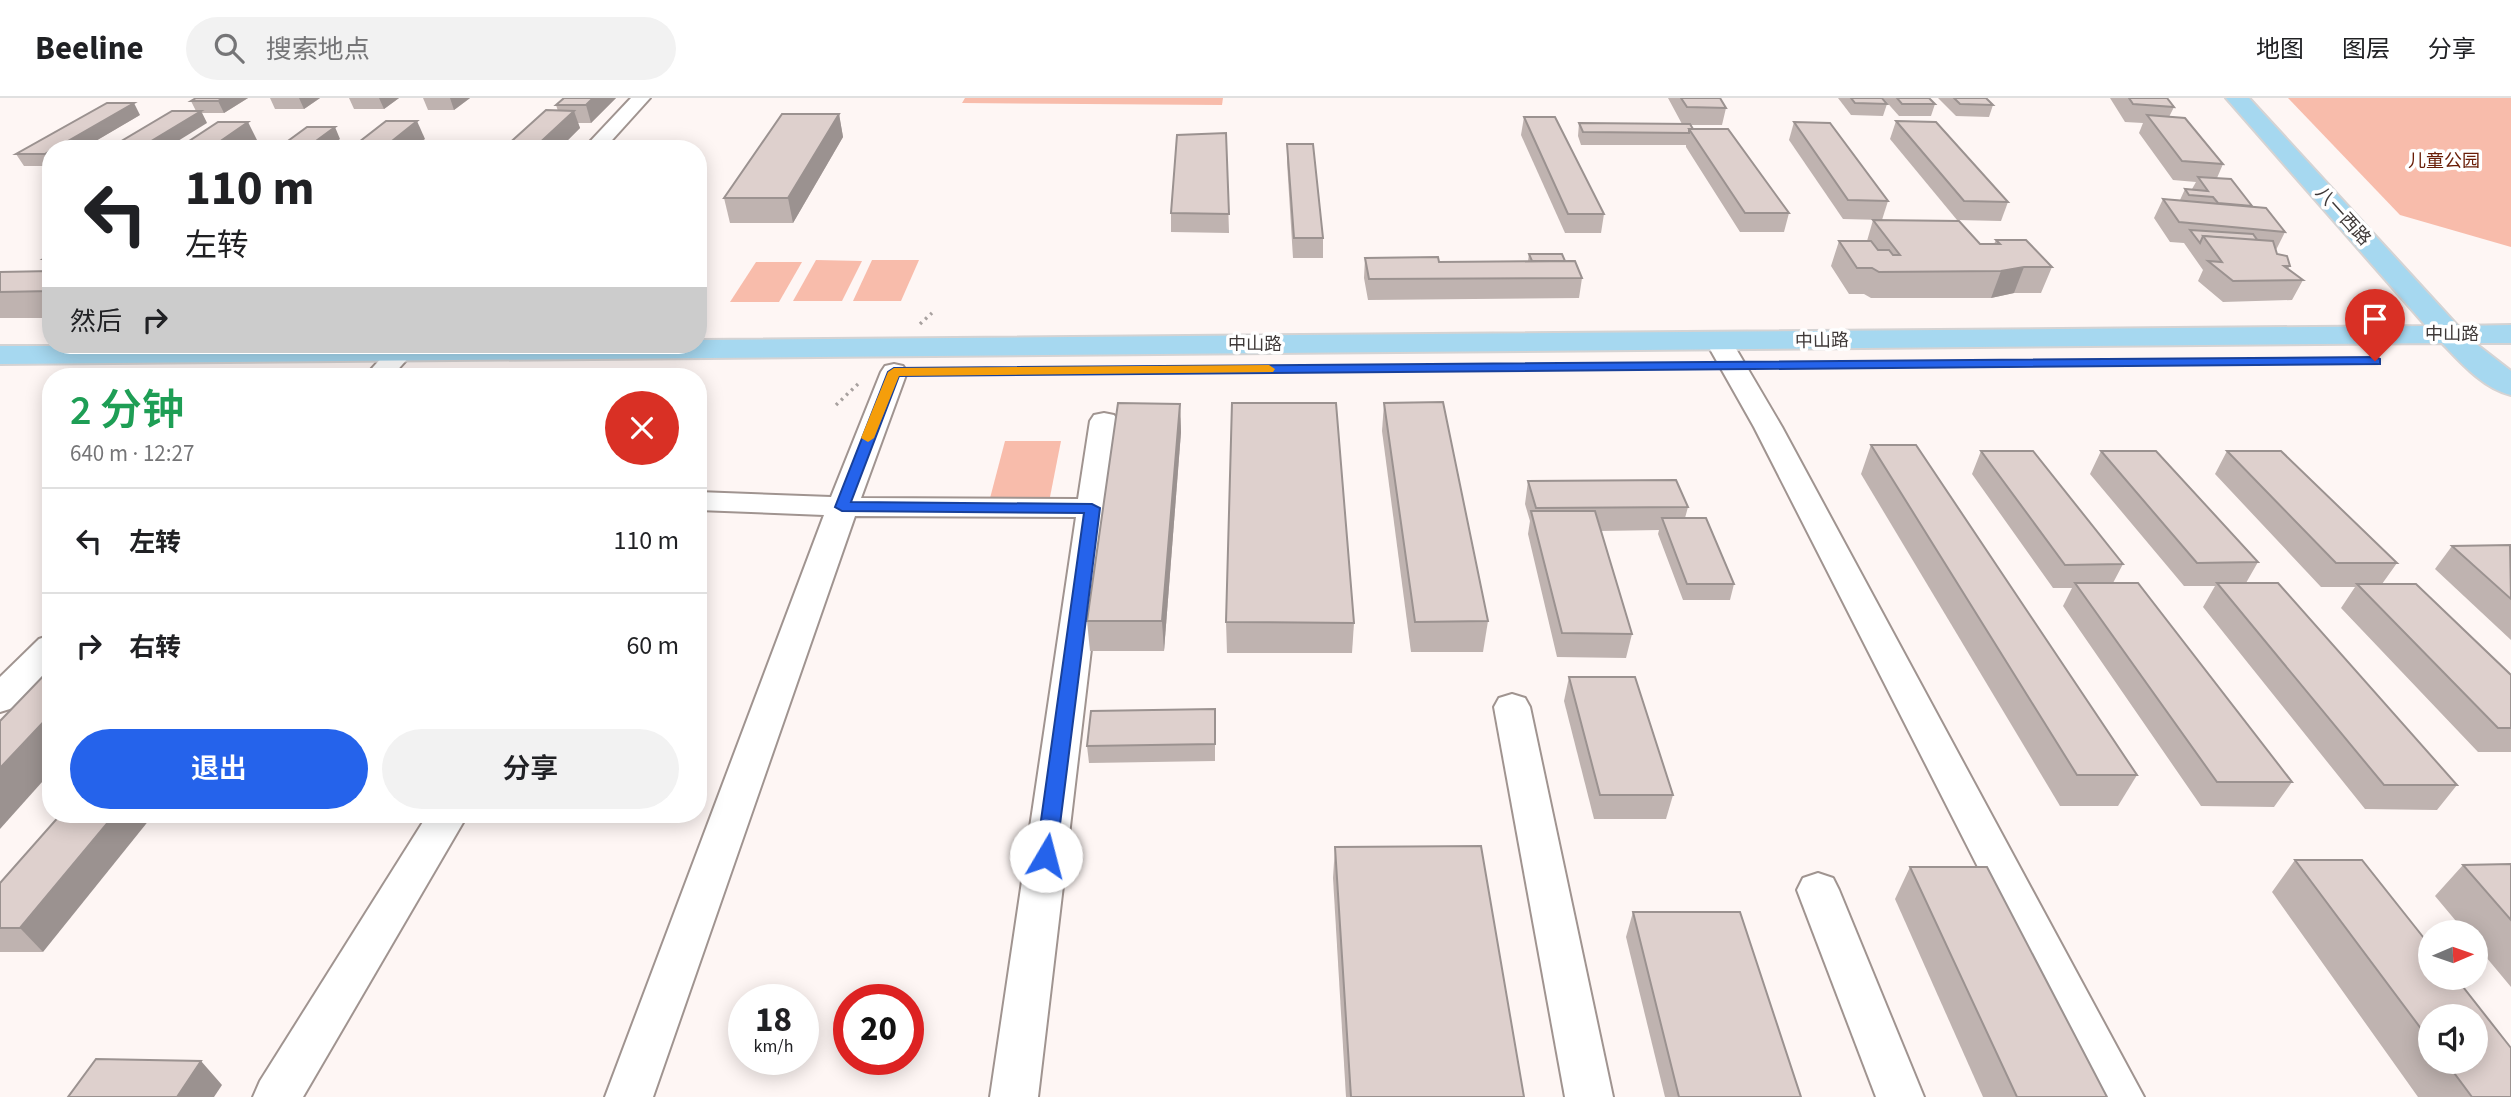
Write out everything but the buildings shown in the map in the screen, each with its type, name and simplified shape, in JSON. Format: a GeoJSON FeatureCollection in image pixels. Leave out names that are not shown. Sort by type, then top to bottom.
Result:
{"type":"FeatureCollection","features":[{"type":"Feature","properties":{"kind":"main road","name":"八一西路"},"geometry":{"type":"LineString","coordinates":[[2237,98],[2449,334],[2475,360],[2511,386]]}},
{"type":"Feature","properties":{"kind":"main road","name":"中山路"},"geometry":{"type":"LineString","coordinates":[[707,373],[894,372],[1726,354],[2511,334]]}},
{"type":"Feature","properties":{"kind":"main road","name":"中山路"},"geometry":{"type":"LineString","coordinates":[[707,347],[912,346],[2511,360]]}},
{"type":"Feature","properties":{"kind":"main road","name":"中山路"},"geometry":{"type":"LineString","coordinates":[[0,355],[67,354]]}},
{"type":"Feature","properties":{"kind":"main road"},"geometry":{"type":"LineString","coordinates":[[0,380],[42,380]]}},
{"type":"Feature","properties":{"kind":"street"},"geometry":{"type":"LineString","coordinates":[[601,140],[641,98]]}},
{"type":"Feature","properties":{"kind":"street"},"geometry":{"type":"LineString","coordinates":[[386,368],[399,354]]}},
{"type":"Feature","properties":{"kind":"street"},"geometry":{"type":"LineString","coordinates":[[1726,354],[2120,1097]]}},
{"type":"Feature","properties":{"kind":"street"},"geometry":{"type":"LineString","coordinates":[[629,1097],[842,507],[894,372]]}},
{"type":"Feature","properties":{"kind":"street"},"geometry":{"type":"LineString","coordinates":[[1014,1097],[1104,421]]}},
{"type":"Feature","properties":{"kind":"street"},"geometry":{"type":"LineString","coordinates":[[707,502],[842,507],[1092,508]]}},
{"type":"Feature","properties":{"kind":"street"},"geometry":{"type":"LineString","coordinates":[[0,699],[42,656]]}},
{"type":"Feature","properties":{"kind":"street"},"geometry":{"type":"LineString","coordinates":[[1512,707],[1589,1097]]}},
{"type":"Feature","properties":{"kind":"street"},"geometry":{"type":"LineString","coordinates":[[277,1097],[443,823]]}},
{"type":"Feature","properties":{"kind":"street"},"geometry":{"type":"LineString","coordinates":[[1818,890],[1900,1097]]}},
{"type":"Feature","properties":{"kind":"green space"},"geometry":{"type":"Polygon","coordinates":[[[965,98],[1223,98],[1222,105],[962,103],[965,98]]]}},
{"type":"Feature","properties":{"kind":"green space","name":"儿童公园"},"geometry":{"type":"Polygon","coordinates":[[[2288,98],[2511,98],[2511,247],[2400,215],[2288,98]]]}},
{"type":"Feature","properties":{"kind":"green space"},"geometry":{"type":"Polygon","coordinates":[[[816,260],[862,261],[842,301],[793,301],[816,260]]]}},
{"type":"Feature","properties":{"kind":"green space"},"geometry":{"type":"Polygon","coordinates":[[[872,260],[919,260],[901,301],[853,301],[872,260]]]}},
{"type":"Feature","properties":{"kind":"green space"},"geometry":{"type":"Polygon","coordinates":[[[756,262],[802,262],[779,302],[730,302],[756,262]]]}},
{"type":"Feature","properties":{"kind":"green space"},"geometry":{"type":"Polygon","coordinates":[[[1005,441],[1061,441],[1049,502],[989,502],[1005,441]]]}},
{"type":"Feature","properties":{"kind":"slow traffic"},"geometry":{"type":"LineString","coordinates":[[868,438],[894,372],[1269,369]]}},
{"type":"Feature","properties":{"kind":"route"},"geometry":{"type":"LineString","coordinates":[[1046,856],[1092,508],[842,507],[894,372],[2375,361]]}}]}
